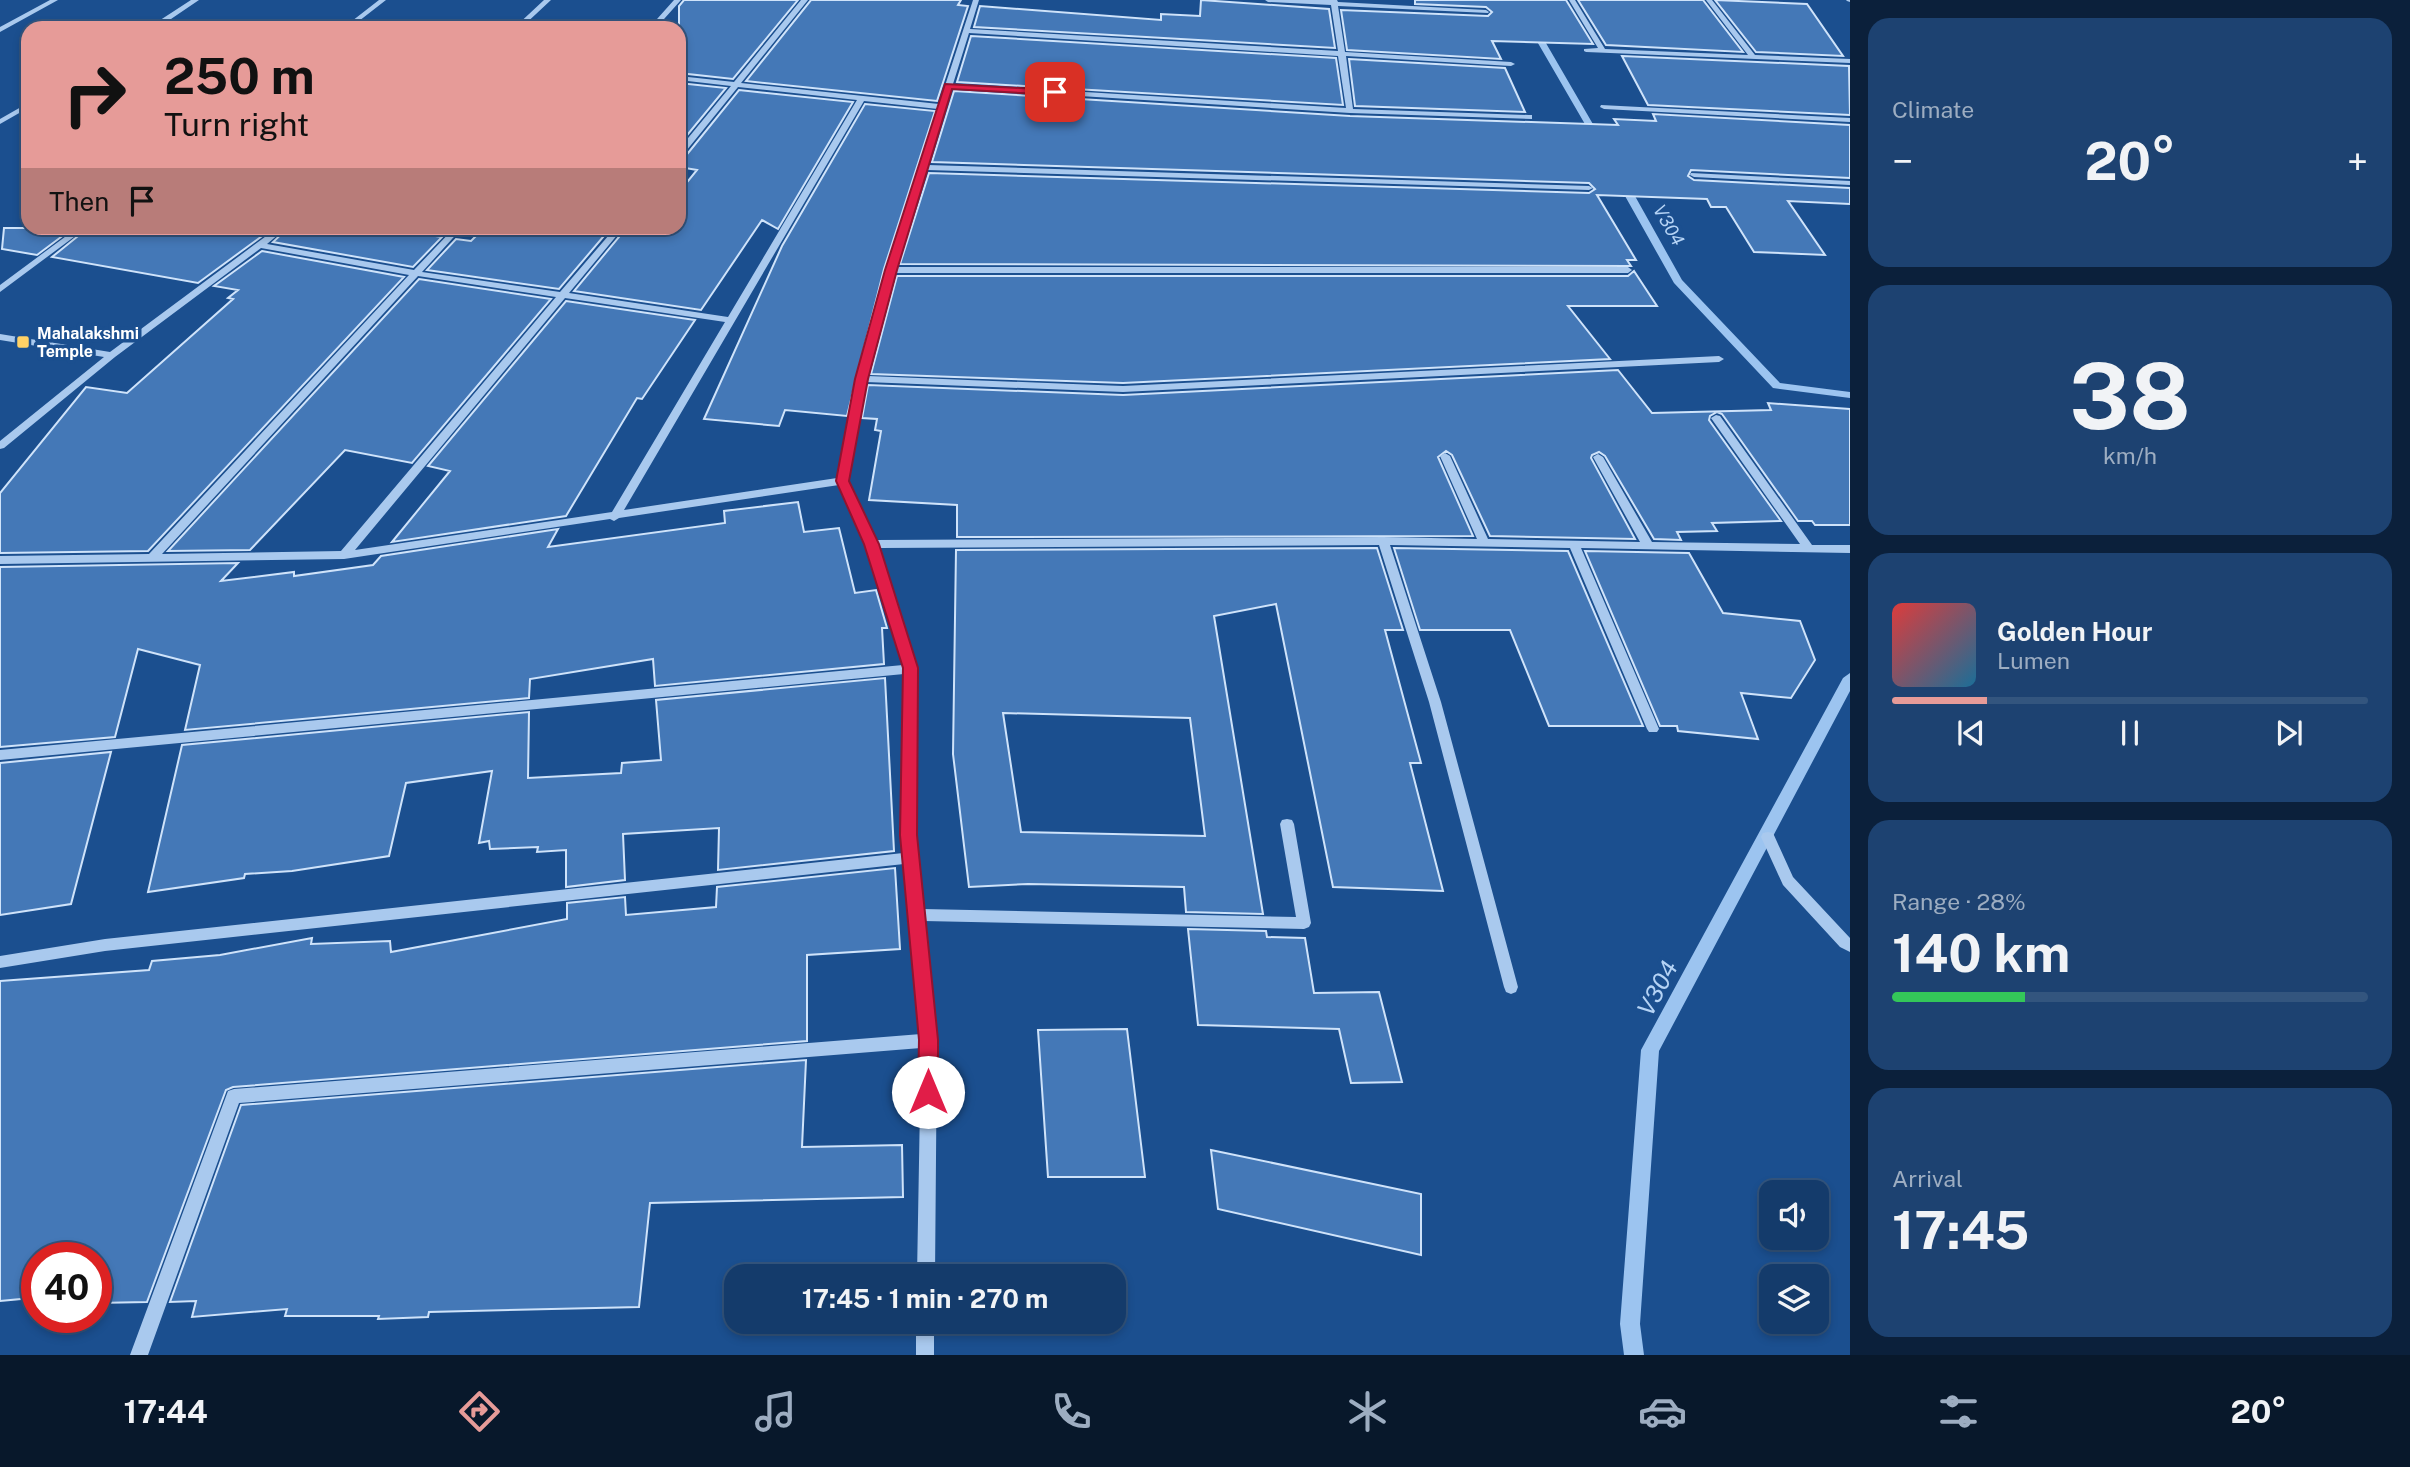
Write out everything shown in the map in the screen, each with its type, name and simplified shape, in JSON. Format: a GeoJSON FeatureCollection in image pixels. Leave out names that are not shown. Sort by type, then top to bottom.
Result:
{"type":"FeatureCollection","features":[{"type":"Feature","properties":{"kind":"street"},"geometry":{"type":"LineString","coordinates":[[0,30],[55,0]]}},
{"type":"Feature","properties":{"kind":"street"},"geometry":{"type":"LineString","coordinates":[[164,20],[196,0]]}},
{"type":"Feature","properties":{"kind":"street"},"geometry":{"type":"LineString","coordinates":[[355,21],[383,0]]}},
{"type":"Feature","properties":{"kind":"street"},"geometry":{"type":"LineString","coordinates":[[525,21],[548,0]]}},
{"type":"Feature","properties":{"kind":"street"},"geometry":{"type":"LineString","coordinates":[[658,21],[678,0]]}},
{"type":"Feature","properties":{"kind":"street"},"geometry":{"type":"LineString","coordinates":[[686,144],[805,0]]}},
{"type":"Feature","properties":{"kind":"street"},"geometry":{"type":"LineString","coordinates":[[926,1264],[929,1040],[911,858],[911,668],[872,544],[842,481],[862,379],[891,270],[975,0]]}},
{"type":"Feature","properties":{"kind":"street"},"geometry":{"type":"LineString","coordinates":[[1268,0],[1486,12]]}},
{"type":"Feature","properties":{"kind":"street"},"geometry":{"type":"LineString","coordinates":[[1572,0],[1603,51]]}},
{"type":"Feature","properties":{"kind":"street"},"geometry":{"type":"LineString","coordinates":[[1709,0],[1754,58]]}},
{"type":"Feature","properties":{"kind":"street"},"geometry":{"type":"LineString","coordinates":[[1334,2],[1350,111]]}},
{"type":"Feature","properties":{"kind":"street"},"geometry":{"type":"LineString","coordinates":[[164,20],[173,21]]}},
{"type":"Feature","properties":{"kind":"street"},"geometry":{"type":"LineString","coordinates":[[965,32],[1511,64]]}},
{"type":"Feature","properties":{"kind":"street"},"geometry":{"type":"LineString","coordinates":[[1586,50],[1850,61]]}},
{"type":"Feature","properties":{"kind":"street"},"geometry":{"type":"LineString","coordinates":[[686,79],[942,107]]}},
{"type":"Feature","properties":{"kind":"street"},"geometry":{"type":"LineString","coordinates":[[948,86],[1350,111],[1529,117]]}},
{"type":"Feature","properties":{"kind":"street"},"geometry":{"type":"LineString","coordinates":[[614,517],[862,98]]}},
{"type":"Feature","properties":{"kind":"street"},"geometry":{"type":"LineString","coordinates":[[1605,107],[1850,120]]}},
{"type":"Feature","properties":{"kind":"street"},"geometry":{"type":"LineString","coordinates":[[0,122],[21,109]]}},
{"type":"Feature","properties":{"kind":"street"},"geometry":{"type":"LineString","coordinates":[[923,167],[1589,188]]}},
{"type":"Feature","properties":{"kind":"street"},"geometry":{"type":"LineString","coordinates":[[1695,175],[1850,183]]}},
{"type":"Feature","properties":{"kind":"street"},"geometry":{"type":"LineString","coordinates":[[0,289],[73,235]]}},
{"type":"Feature","properties":{"kind":"street"},"geometry":{"type":"LineString","coordinates":[[0,446],[113,355],[273,235]]}},
{"type":"Feature","properties":{"kind":"street"},"geometry":{"type":"LineString","coordinates":[[151,559],[451,235]]}},
{"type":"Feature","properties":{"kind":"street"},"geometry":{"type":"LineString","coordinates":[[344,555],[613,235]]}},
{"type":"Feature","properties":{"kind":"street"},"geometry":{"type":"LineString","coordinates":[[260,245],[413,273],[732,320]]}},
{"type":"Feature","properties":{"kind":"street"},"geometry":{"type":"LineString","coordinates":[[891,270],[1628,270]]}},
{"type":"Feature","properties":{"kind":"street"},"geometry":{"type":"LineString","coordinates":[[0,337],[113,355]]}},
{"type":"Feature","properties":{"kind":"street"},"geometry":{"type":"LineString","coordinates":[[862,379],[1123,389],[1719,359]]}},
{"type":"Feature","properties":{"kind":"street"},"geometry":{"type":"LineString","coordinates":[[1716,418],[1808,547]]}},
{"type":"Feature","properties":{"kind":"street"},"geometry":{"type":"LineString","coordinates":[[1444,456],[1485,544]]}},
{"type":"Feature","properties":{"kind":"street"},"geometry":{"type":"LineString","coordinates":[[1598,457],[1649,547]]}},
{"type":"Feature","properties":{"kind":"street"},"geometry":{"type":"LineString","coordinates":[[0,560],[344,555],[842,481]]}},
{"type":"Feature","properties":{"kind":"street"},"geometry":{"type":"LineString","coordinates":[[872,544],[1383,541],[1850,549]]}},
{"type":"Feature","properties":{"kind":"street"},"geometry":{"type":"LineString","coordinates":[[1383,541],[1435,702],[1511,987]]}},
{"type":"Feature","properties":{"kind":"street"},"geometry":{"type":"LineString","coordinates":[[1575,546],[1653,729]]}},
{"type":"Feature","properties":{"kind":"street"},"geometry":{"type":"LineString","coordinates":[[0,755],[911,668]]}},
{"type":"Feature","properties":{"kind":"street"},"geometry":{"type":"LineString","coordinates":[[917,915],[1304,923],[1287,824]]}},
{"type":"Feature","properties":{"kind":"street"},"geometry":{"type":"LineString","coordinates":[[1768,838],[1787,881],[1850,946]]}},
{"type":"Feature","properties":{"kind":"street"},"geometry":{"type":"LineString","coordinates":[[0,962],[105,944],[911,858]]}},
{"type":"Feature","properties":{"kind":"street"},"geometry":{"type":"LineString","coordinates":[[139,1355],[234,1096],[929,1040]]}},
{"type":"Feature","properties":{"kind":"street"},"geometry":{"type":"LineString","coordinates":[[925,1334],[925,1355]]}},
{"type":"Feature","properties":{"kind":"building"},"geometry":{"type":"Polygon","coordinates":[[[684,0],[798,0],[733,79],[686,74],[686,21],[679,21],[679,6],[684,0]]]}},
{"type":"Feature","properties":{"kind":"building"},"geometry":{"type":"Polygon","coordinates":[[[811,0],[961,0],[958,5],[968,6],[937,101],[746,81],[811,0]]]}},
{"type":"Feature","properties":{"kind":"building"},"geometry":{"type":"Polygon","coordinates":[[[1201,0],[1329,9],[1335,48],[974,27],[980,6],[1161,20],[1161,14],[1200,16],[1201,0]]]}},
{"type":"Feature","properties":{"kind":"building"},"geometry":{"type":"Polygon","coordinates":[[[1415,0],[1566,0],[1593,44],[1492,41],[1501,59],[1347,50],[1341,10],[1488,16],[1492,12],[1486,7],[1415,4],[1415,0]]]}},
{"type":"Feature","properties":{"kind":"building"},"geometry":{"type":"Polygon","coordinates":[[[1578,0],[1703,0],[1743,52],[1606,45],[1578,0]]]}},
{"type":"Feature","properties":{"kind":"building"},"geometry":{"type":"Polygon","coordinates":[[[1715,0],[1807,4],[1843,56],[1756,52],[1715,0]]]}},
{"type":"Feature","properties":{"kind":"building"},"geometry":{"type":"Polygon","coordinates":[[[971,36],[1336,58],[1343,105],[957,82],[971,36]]]}},
{"type":"Feature","properties":{"kind":"building"},"geometry":{"type":"Polygon","coordinates":[[[1622,56],[1849,66],[1850,115],[1648,105],[1622,56]]]}},
{"type":"Feature","properties":{"kind":"building"},"geometry":{"type":"Polygon","coordinates":[[[1349,59],[1505,68],[1525,112],[1355,106],[1349,59]]]}},
{"type":"Feature","properties":{"kind":"building"},"geometry":{"type":"Polygon","coordinates":[[[686,84],[726,88],[686,137],[686,84]]]}},
{"type":"Feature","properties":{"kind":"building"},"geometry":{"type":"Polygon","coordinates":[[[739,90],[853,102],[778,229],[762,220],[701,310],[574,291],[621,235],[686,235],[686,183],[697,170],[686,168],[686,156],[739,90]]]}},
{"type":"Feature","properties":{"kind":"building"},"geometry":{"type":"Polygon","coordinates":[[[954,91],[1350,116],[1618,125],[1614,119],[1656,121],[1653,114],[1850,125],[1850,178],[1691,170],[1688,176],[1694,180],[1850,188],[1850,204],[1788,201],[1825,255],[1754,252],[1726,207],[1711,207],[1707,199],[1597,195],[1636,260],[1627,260],[1631,266],[900,264],[929,173],[1589,193],[1595,189],[1589,183],[932,162],[954,91]]]}},
{"type":"Feature","properties":{"kind":"building"},"geometry":{"type":"Polygon","coordinates":[[[865,104],[935,111],[884,269],[847,416],[785,410],[779,426],[704,419],[782,246],[865,104]]]}},
{"type":"Feature","properties":{"kind":"building"},"geometry":{"type":"Polygon","coordinates":[[[4,228],[21,228],[21,235],[64,235],[37,255],[2,249],[4,228]]]}},
{"type":"Feature","properties":{"kind":"building"},"geometry":{"type":"Polygon","coordinates":[[[79,235],[263,235],[198,283],[52,257],[79,235]]]}},
{"type":"Feature","properties":{"kind":"building"},"geometry":{"type":"Polygon","coordinates":[[[280,235],[442,237],[413,267],[273,242],[280,235]]]}},
{"type":"Feature","properties":{"kind":"building"},"geometry":{"type":"Polygon","coordinates":[[[477,235],[605,235],[559,289],[427,270],[456,239],[471,241],[477,235]]]}},
{"type":"Feature","properties":{"kind":"building"},"geometry":{"type":"Polygon","coordinates":[[[262,251],[404,277],[148,551],[0,553],[0,493],[86,387],[127,393],[233,299],[228,298],[238,290],[214,286],[262,251]]]}},
{"type":"Feature","properties":{"kind":"building"},"geometry":{"type":"Polygon","coordinates":[[[1634,271],[1657,306],[1568,306],[1610,359],[1123,383],[871,374],[897,276],[1628,276],[1634,271]]]}},
{"type":"Feature","properties":{"kind":"building"},"geometry":{"type":"Polygon","coordinates":[[[419,279],[551,299],[412,463],[345,450],[250,550],[168,551],[419,279]]]}},
{"type":"Feature","properties":{"kind":"building"},"geometry":{"type":"Polygon","coordinates":[[[566,301],[695,320],[642,399],[637,398],[566,516],[392,542],[450,471],[428,466],[566,301]]]}},
{"type":"Feature","properties":{"kind":"building"},"geometry":{"type":"Polygon","coordinates":[[[1618,370],[1652,413],[1771,410],[1768,403],[1850,409],[1850,525],[1815,525],[1812,521],[1798,521],[1722,414],[1717,412],[1710,416],[1709,420],[1781,521],[1712,523],[1717,531],[1677,532],[1681,540],[1654,539],[1605,456],[1599,452],[1591,458],[1635,539],[1490,536],[1452,455],[1446,451],[1438,457],[1473,536],[957,537],[957,505],[869,500],[881,431],[875,430],[877,419],[862,418],[868,385],[1123,395],[1618,370]]]}},
{"type":"Feature","properties":{"kind":"building"},"geometry":{"type":"Polygon","coordinates":[[[798,502],[804,532],[839,528],[855,593],[876,590],[887,628],[882,628],[884,664],[655,686],[653,659],[530,679],[529,698],[185,730],[200,665],[138,649],[115,737],[0,747],[0,567],[238,563],[221,581],[294,572],[294,576],[373,565],[381,556],[558,529],[548,547],[725,523],[724,511],[798,502]]]}},
{"type":"Feature","properties":{"kind":"building"},"geometry":{"type":"Polygon","coordinates":[[[1377,548],[1403,630],[1385,630],[1421,763],[1410,763],[1443,891],[1333,887],[1276,604],[1214,616],[1263,914],[1186,912],[1184,887],[1028,884],[969,887],[953,754],[956,550],[1377,548]],[[1003,713],[1021,832],[1205,836],[1190,718],[1003,713]]]}},
{"type":"Feature","properties":{"kind":"building"},"geometry":{"type":"Polygon","coordinates":[[[1394,548],[1568,551],[1643,726],[1549,726],[1510,630],[1420,630],[1394,548]]]}},
{"type":"Feature","properties":{"kind":"building"},"geometry":{"type":"Polygon","coordinates":[[[1585,551],[1689,553],[1723,613],[1800,621],[1815,660],[1791,698],[1741,693],[1758,739],[1678,731],[1677,726],[1660,726],[1585,551]]]}},
{"type":"Feature","properties":{"kind":"building"},"geometry":{"type":"Polygon","coordinates":[[[885,678],[894,851],[718,870],[719,828],[623,834],[625,880],[566,887],[566,850],[537,852],[538,847],[490,849],[489,841],[479,843],[492,771],[406,783],[389,856],[292,871],[245,874],[244,878],[148,892],[182,745],[529,712],[528,778],[621,773],[622,763],[661,760],[656,700],[885,678]]]}},
{"type":"Feature","properties":{"kind":"building"},"geometry":{"type":"Polygon","coordinates":[[[111,752],[71,904],[0,915],[0,763],[111,752]]]}},
{"type":"Feature","properties":{"kind":"building"},"geometry":{"type":"Polygon","coordinates":[[[895,868],[900,949],[807,955],[807,1041],[233,1087],[226,1090],[147,1302],[112,1303],[112,1242],[21,1242],[21,1299],[0,1301],[0,981],[149,970],[152,961],[220,955],[312,938],[311,944],[390,941],[391,952],[567,919],[567,903],[625,897],[626,915],[716,907],[717,887],[895,868]]]}},
{"type":"Feature","properties":{"kind":"building"},"geometry":{"type":"Polygon","coordinates":[[[1188,929],[1266,931],[1267,937],[1305,938],[1314,993],[1379,992],[1402,1082],[1351,1083],[1339,1029],[1198,1025],[1188,929]]]}},
{"type":"Feature","properties":{"kind":"building"},"geometry":{"type":"Polygon","coordinates":[[[1127,1029],[1145,1177],[1048,1177],[1038,1030],[1127,1029]]]}},
{"type":"Feature","properties":{"kind":"building"},"geometry":{"type":"Polygon","coordinates":[[[806,1060],[802,1147],[902,1145],[903,1197],[650,1203],[639,1307],[429,1312],[428,1317],[378,1319],[379,1316],[285,1316],[287,1309],[192,1317],[196,1301],[170,1302],[241,1105],[806,1060]]]}},
{"type":"Feature","properties":{"kind":"building"},"geometry":{"type":"Polygon","coordinates":[[[1211,1150],[1421,1194],[1421,1255],[1218,1209],[1211,1150]]]}},
{"type":"Feature","properties":{"kind":"waterway","name":"V304"},"geometry":{"type":"LineString","coordinates":[[1517,0],[1597,138]]}},
{"type":"Feature","properties":{"kind":"waterway","name":"V304"},"geometry":{"type":"LineString","coordinates":[[1621,180],[1678,281],[1777,386],[1850,395]]}},
{"type":"Feature","properties":{"kind":"waterway","name":"V304"},"geometry":{"type":"LineString","coordinates":[[1634,1355],[1630,1324],[1650,1050],[1850,678]]}},
{"type":"Feature","properties":{"kind":"place","name":"Mahalakshmi Temple"},"geometry":{"type":"Point","coordinates":[23,342]}},
{"type":"Feature","properties":{"kind":"route"},"geometry":{"type":"LineString","coordinates":[[928,1092],[929,1040],[908,835],[911,668],[872,544],[842,481],[862,379],[891,270],[948,86],[1055,92]]}}]}
